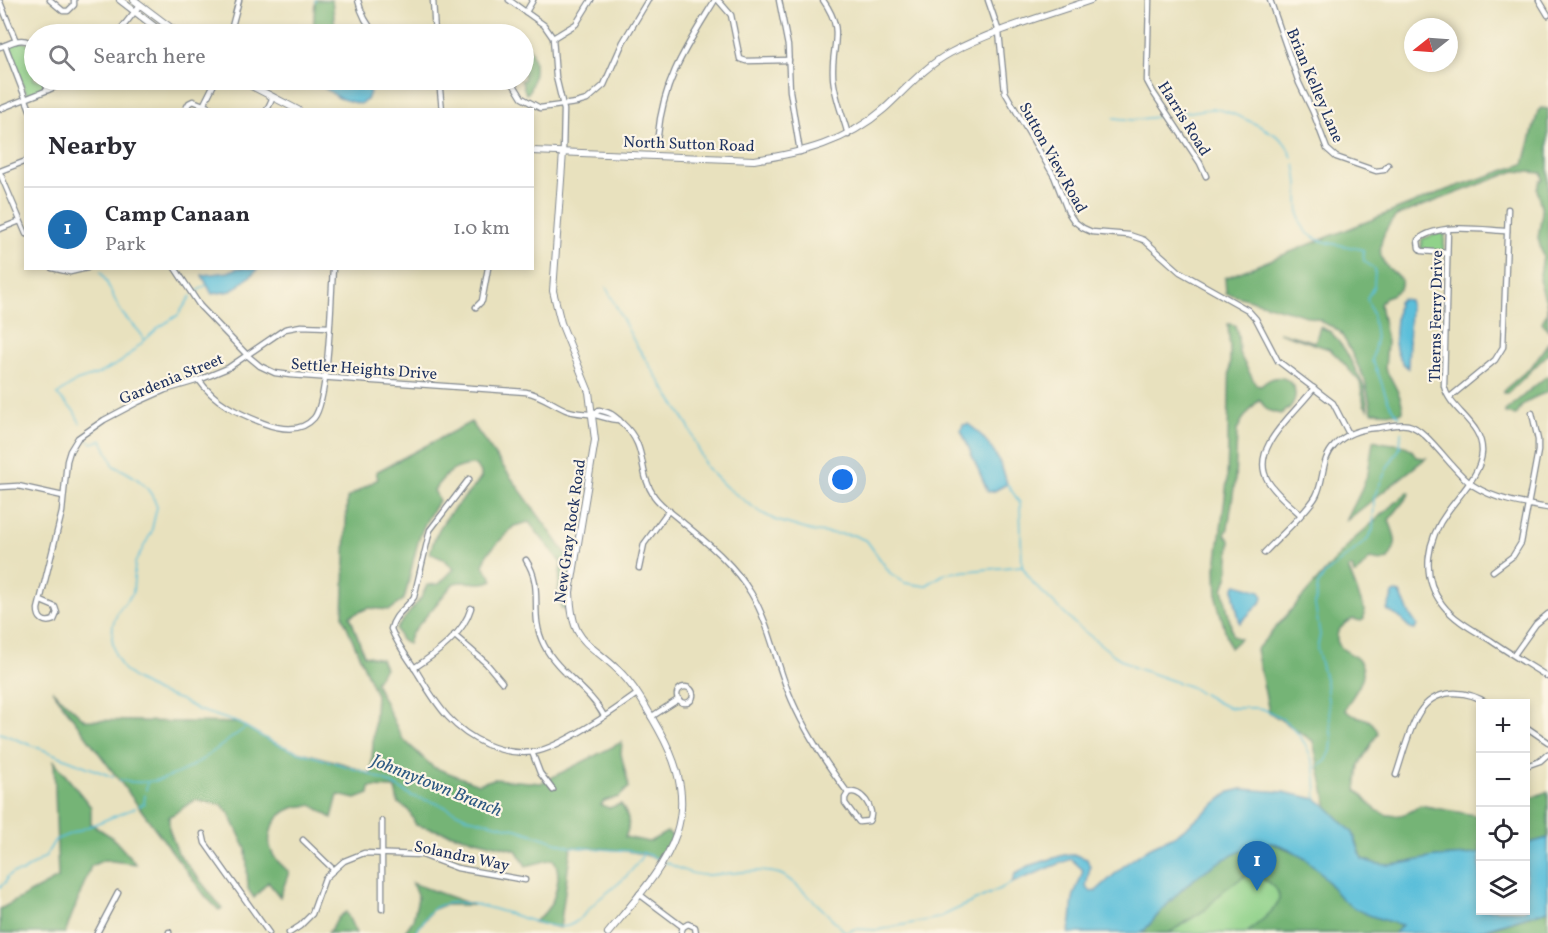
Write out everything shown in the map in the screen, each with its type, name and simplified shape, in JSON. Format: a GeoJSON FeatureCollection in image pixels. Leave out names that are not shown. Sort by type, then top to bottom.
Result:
{"type":"FeatureCollection","features":[{"type":"Feature","properties":{"kind":"street"},"geometry":{"type":"LineString","coordinates":[[50,0],[63,11],[68,11],[74,5],[74,0]]}},
{"type":"Feature","properties":{"kind":"street"},"geometry":{"type":"LineString","coordinates":[[120,0],[150,24]]}},
{"type":"Feature","properties":{"kind":"street"},"geometry":{"type":"LineString","coordinates":[[233,24],[239,0]]}},
{"type":"Feature","properties":{"kind":"street"},"geometry":{"type":"LineString","coordinates":[[358,0],[367,24]]}},
{"type":"Feature","properties":{"kind":"street"},"geometry":{"type":"LineString","coordinates":[[433,0],[434,24]]}},
{"type":"Feature","properties":{"kind":"street"},"geometry":{"type":"LineString","coordinates":[[510,0],[544,25],[553,38],[556,77],[563,105],[562,152]]}},
{"type":"Feature","properties":{"kind":"street"},"geometry":{"type":"LineString","coordinates":[[526,12],[532,0]]}},
{"type":"Feature","properties":{"kind":"street"},"geometry":{"type":"LineString","coordinates":[[553,38],[576,24],[591,0]]}},
{"type":"Feature","properties":{"kind":"street"},"geometry":{"type":"LineString","coordinates":[[517,90],[522,98],[540,108],[586,99],[604,85],[623,42],[648,0]]}},
{"type":"Feature","properties":{"kind":"street"},"geometry":{"type":"LineString","coordinates":[[657,135],[663,100],[669,82],[681,57],[716,0],[731,15],[740,59],[746,61],[789,60]]}},
{"type":"Feature","properties":{"kind":"street"},"geometry":{"type":"LineString","coordinates":[[779,0],[800,152]]}},
{"type":"Feature","properties":{"kind":"street"},"geometry":{"type":"LineString","coordinates":[[823,0],[834,20],[837,36],[833,75],[836,96],[848,135]]}},
{"type":"Feature","properties":{"kind":"street","name":"Sutton View Road"},"geometry":{"type":"LineString","coordinates":[[988,0],[999,32],[1005,92],[1058,183],[1066,207],[1074,221],[1092,232],[1129,235],[1144,240],[1180,272],[1248,310],[1259,323],[1278,361],[1333,403],[1349,434]]}},
{"type":"Feature","properties":{"kind":"street","name":"North Sutton Road"},"geometry":{"type":"LineString","coordinates":[[534,151],[754,160],[824,146],[848,135],[883,110],[932,65],[949,54],[999,32],[1091,0]]}},
{"type":"Feature","properties":{"kind":"street","name":"Harris Road"},"geometry":{"type":"LineString","coordinates":[[1149,0],[1147,81],[1206,176]]}},
{"type":"Feature","properties":{"kind":"street","name":"Brian Kelley Lane"},"geometry":{"type":"LineString","coordinates":[[1270,0],[1299,83],[1327,149],[1336,157],[1376,171],[1384,170],[1388,165]]}},
{"type":"Feature","properties":{"kind":"street"},"geometry":{"type":"LineString","coordinates":[[1539,0],[1548,15]]}},
{"type":"Feature","properties":{"kind":"street"},"geometry":{"type":"LineString","coordinates":[[0,2],[16,41]]}},
{"type":"Feature","properties":{"kind":"street"},"geometry":{"type":"LineString","coordinates":[[125,24],[134,12],[137,2],[166,24]]}},
{"type":"Feature","properties":{"kind":"street"},"geometry":{"type":"LineString","coordinates":[[24,39],[2,46],[29,108]]}},
{"type":"Feature","properties":{"kind":"street"},"geometry":{"type":"LineString","coordinates":[[0,110],[48,90]]}},
{"type":"Feature","properties":{"kind":"street"},"geometry":{"type":"LineString","coordinates":[[187,108],[192,101],[202,107],[211,90]]}},
{"type":"Feature","properties":{"kind":"street"},"geometry":{"type":"LineString","coordinates":[[259,90],[294,108]]}},
{"type":"Feature","properties":{"kind":"street"},"geometry":{"type":"LineString","coordinates":[[440,90],[442,108]]}},
{"type":"Feature","properties":{"kind":"street"},"geometry":{"type":"LineString","coordinates":[[268,108],[273,97]]}},
{"type":"Feature","properties":{"kind":"street","name":"New Gray Rock Road"},"geometry":{"type":"LineString","coordinates":[[562,152],[553,291],[561,323],[590,392],[596,440],[570,592],[571,615],[575,629],[583,641],[618,670],[651,717],[672,755],[681,787],[682,801],[678,828],[666,858],[608,933]]}},
{"type":"Feature","properties":{"kind":"street"},"geometry":{"type":"LineString","coordinates":[[24,162],[0,172],[24,230]]}},
{"type":"Feature","properties":{"kind":"street"},"geometry":{"type":"LineString","coordinates":[[1450,397],[1495,360],[1503,347],[1508,209]]}},
{"type":"Feature","properties":{"kind":"street"},"geometry":{"type":"LineString","coordinates":[[0,229],[20,221]]}},
{"type":"Feature","properties":{"kind":"street"},"geometry":{"type":"LineString","coordinates":[[1447,253],[1424,252],[1420,250],[1418,243],[1422,237],[1438,230],[1507,231]]}},
{"type":"Feature","properties":{"kind":"street","name":"Therns Ferry Drive"},"geometry":{"type":"LineString","coordinates":[[1448,230],[1443,380],[1445,390],[1476,430],[1482,445],[1480,464],[1432,536],[1428,561],[1432,586],[1442,604],[1453,616],[1548,678]]}},
{"type":"Feature","properties":{"kind":"street"},"geometry":{"type":"LineString","coordinates":[[61,270],[70,272],[78,270]]}},
{"type":"Feature","properties":{"kind":"street","name":"Settler Heights Drive"},"geometry":{"type":"LineString","coordinates":[[176,270],[200,306],[248,356],[260,366],[275,373],[526,392],[538,394],[566,410],[581,415],[619,420],[636,439],[641,452],[646,481],[652,493],[669,510]]}},
{"type":"Feature","properties":{"kind":"street"},"geometry":{"type":"LineString","coordinates":[[200,380],[207,392],[236,413],[277,428],[297,428],[313,419],[321,405],[325,378],[333,270]]}},
{"type":"Feature","properties":{"kind":"street"},"geometry":{"type":"LineString","coordinates":[[476,307],[482,301],[488,270]]}},
{"type":"Feature","properties":{"kind":"street","name":"Gardenia Street"},"geometry":{"type":"LineString","coordinates":[[41,601],[62,512],[70,451],[81,434],[138,402],[165,390],[228,369],[285,329],[301,326],[329,327]]}},
{"type":"Feature","properties":{"kind":"street"},"geometry":{"type":"LineString","coordinates":[[1300,514],[1269,483],[1263,470],[1263,458],[1266,448],[1277,432],[1314,388]]}},
{"type":"Feature","properties":{"kind":"street"},"geometry":{"type":"LineString","coordinates":[[1493,571],[1506,562],[1519,547],[1538,451],[1532,413]]}},
{"type":"Feature","properties":{"kind":"street"},"geometry":{"type":"LineString","coordinates":[[1264,553],[1315,497],[1327,455],[1336,443],[1349,434],[1367,429],[1403,424],[1411,426],[1422,432],[1468,482],[1490,494],[1548,508]]}},
{"type":"Feature","properties":{"kind":"street"},"geometry":{"type":"LineString","coordinates":[[470,479],[435,520],[430,530],[414,597],[394,616],[391,629],[447,717],[468,734],[496,749],[532,752],[555,744],[637,694]]}},
{"type":"Feature","properties":{"kind":"street"},"geometry":{"type":"LineString","coordinates":[[0,487],[18,486],[63,496]]}},
{"type":"Feature","properties":{"kind":"street"},"geometry":{"type":"LineString","coordinates":[[639,568],[644,544],[669,510],[725,559],[750,592],[762,613],[787,689],[801,720],[817,750],[848,794]]}},
{"type":"Feature","properties":{"kind":"street"},"geometry":{"type":"LineString","coordinates":[[526,560],[536,579],[536,617],[539,635],[557,663],[598,705],[604,716]]}},
{"type":"Feature","properties":{"kind":"street"},"geometry":{"type":"LineString","coordinates":[[41,601],[55,607],[57,613],[54,620],[42,621],[38,616],[41,601]]}},
{"type":"Feature","properties":{"kind":"street"},"geometry":{"type":"LineString","coordinates":[[414,668],[437,653],[468,620],[471,608]]}},
{"type":"Feature","properties":{"kind":"street"},"geometry":{"type":"LineString","coordinates":[[1514,656],[1536,624],[1548,614]]}},
{"type":"Feature","properties":{"kind":"street"},"geometry":{"type":"LineString","coordinates":[[454,635],[486,663],[502,682]]}},
{"type":"Feature","properties":{"kind":"street"},"geometry":{"type":"LineString","coordinates":[[1396,775],[1419,713],[1428,702],[1438,696],[1455,692],[1468,693],[1479,699]]}},
{"type":"Feature","properties":{"kind":"street"},"geometry":{"type":"LineString","coordinates":[[651,717],[679,699]]}},
{"type":"Feature","properties":{"kind":"street"},"geometry":{"type":"LineString","coordinates":[[1530,730],[1548,742]]}},
{"type":"Feature","properties":{"kind":"street"},"geometry":{"type":"LineString","coordinates":[[532,752],[540,773],[554,790]]}},
{"type":"Feature","properties":{"kind":"street"},"geometry":{"type":"LineString","coordinates":[[1530,765],[1540,761],[1548,754]]}},
{"type":"Feature","properties":{"kind":"street"},"geometry":{"type":"LineString","coordinates":[[854,791],[859,793],[872,811],[869,821],[862,824],[857,820],[845,803],[848,794],[854,791]]}},
{"type":"Feature","properties":{"kind":"street"},"geometry":{"type":"LineString","coordinates":[[382,821],[382,909]]}},
{"type":"Feature","properties":{"kind":"street"},"geometry":{"type":"LineString","coordinates":[[203,834],[205,843],[269,933]]}},
{"type":"Feature","properties":{"kind":"street"},"geometry":{"type":"LineString","coordinates":[[303,840],[334,870]]}},
{"type":"Feature","properties":{"kind":"street","name":"Solandra Way"},"geometry":{"type":"LineString","coordinates":[[289,933],[312,914],[325,878],[344,861],[364,853],[422,855],[457,868],[525,880]]}},
{"type":"Feature","properties":{"kind":"street"},"geometry":{"type":"LineString","coordinates":[[97,933],[118,893]]}},
{"type":"Feature","properties":{"kind":"street"},"geometry":{"type":"LineString","coordinates":[[639,894],[683,927]]}},
{"type":"Feature","properties":{"kind":"street"},"geometry":{"type":"LineString","coordinates":[[681,933],[683,927],[688,924],[693,925],[696,933]]}},
{"type":"Feature","properties":{"kind":"green space"},"geometry":{"type":"Polygon","coordinates":[[[315,0],[332,0],[335,24],[314,24],[315,0]]]}},
{"type":"Feature","properties":{"kind":"green space"},"geometry":{"type":"Polygon","coordinates":[[[21,41],[24,42],[24,88],[9,50],[11,45],[21,41]]]}},
{"type":"Feature","properties":{"kind":"green space"},"geometry":{"type":"Polygon","coordinates":[[[25,90],[44,90],[31,95],[25,90]]]}},
{"type":"Feature","properties":{"kind":"green space"},"geometry":{"type":"Polygon","coordinates":[[[1541,108],[1548,109],[1548,330],[1542,322],[1547,313],[1547,305],[1539,280],[1543,257],[1538,238],[1542,212],[1537,189],[1540,181],[1543,180],[1542,173],[1515,171],[1396,216],[1388,226],[1382,239],[1382,258],[1402,282],[1400,289],[1385,297],[1380,304],[1387,342],[1385,369],[1401,401],[1403,411],[1400,413],[1372,412],[1365,380],[1340,332],[1333,327],[1321,320],[1226,293],[1225,278],[1449,189],[1524,164],[1538,111],[1541,108]]]}},
{"type":"Feature","properties":{"kind":"green space"},"geometry":{"type":"Polygon","coordinates":[[[1442,232],[1445,235],[1443,251],[1426,251],[1421,248],[1422,239],[1442,232]]]}},
{"type":"Feature","properties":{"kind":"green space"},"geometry":{"type":"Polygon","coordinates":[[[1228,324],[1235,325],[1239,353],[1256,385],[1261,386],[1279,377],[1287,380],[1295,392],[1294,400],[1289,408],[1280,414],[1267,410],[1259,399],[1237,430],[1235,482],[1225,535],[1230,540],[1228,575],[1223,589],[1233,636],[1240,639],[1230,648],[1217,602],[1216,567],[1227,482],[1230,351],[1228,324]]]}},
{"type":"Feature","properties":{"kind":"green space"},"geometry":{"type":"Polygon","coordinates":[[[1320,327],[1331,332],[1345,350],[1364,386],[1368,409],[1364,405],[1360,382],[1329,349],[1279,332],[1315,342],[1320,327]]]}},
{"type":"Feature","properties":{"kind":"green space"},"geometry":{"type":"Polygon","coordinates":[[[1548,343],[1548,354],[1508,393],[1503,393],[1532,366],[1548,343]]]}},
{"type":"Feature","properties":{"kind":"green space"},"geometry":{"type":"Polygon","coordinates":[[[1548,375],[1548,392],[1527,402],[1516,415],[1505,413],[1505,411],[1548,375]]]}},
{"type":"Feature","properties":{"kind":"green space"},"geometry":{"type":"Polygon","coordinates":[[[471,422],[572,562],[569,606],[566,609],[561,608],[558,594],[561,563],[529,522],[514,526],[488,553],[483,565],[493,580],[484,583],[454,583],[411,634],[408,644],[401,640],[396,629],[421,598],[427,585],[439,584],[454,569],[445,560],[430,553],[445,520],[481,478],[481,472],[475,465],[468,465],[446,475],[434,490],[439,501],[420,536],[404,599],[390,610],[368,608],[350,616],[364,655],[381,659],[385,668],[375,682],[402,738],[433,767],[478,784],[494,779],[541,783],[622,742],[621,754],[629,787],[619,797],[604,801],[601,805],[609,808],[621,804],[628,820],[625,837],[649,842],[667,832],[673,837],[660,860],[628,851],[571,847],[560,928],[534,922],[549,907],[555,894],[558,872],[553,859],[526,866],[516,850],[416,825],[408,809],[398,803],[395,788],[370,787],[369,794],[356,799],[338,795],[332,818],[312,805],[293,808],[280,817],[272,829],[270,843],[275,858],[289,872],[280,897],[268,882],[254,898],[248,889],[246,849],[229,813],[222,805],[195,800],[169,817],[169,829],[178,853],[222,908],[219,910],[206,897],[52,690],[85,720],[239,723],[268,740],[290,749],[348,765],[371,775],[376,695],[343,617],[347,498],[378,479],[376,472],[471,422]]]}},
{"type":"Feature","properties":{"kind":"green space"},"geometry":{"type":"Polygon","coordinates":[[[1375,440],[1404,446],[1413,451],[1416,457],[1426,458],[1346,521],[1368,473],[1375,440]]]}},
{"type":"Feature","properties":{"kind":"green space"},"geometry":{"type":"Polygon","coordinates":[[[1408,492],[1410,493],[1389,520],[1395,543],[1388,559],[1381,561],[1370,559],[1356,574],[1352,567],[1348,568],[1364,609],[1364,619],[1361,621],[1353,619],[1346,623],[1338,633],[1337,641],[1341,648],[1360,662],[1363,672],[1359,687],[1345,710],[1371,722],[1378,733],[1359,765],[1356,790],[1384,814],[1403,814],[1420,805],[1476,815],[1476,854],[1391,865],[1382,865],[1363,859],[1353,833],[1328,808],[1313,741],[1269,712],[1256,650],[1353,540],[1408,492]]]}},
{"type":"Feature","properties":{"kind":"green space"},"geometry":{"type":"Polygon","coordinates":[[[54,761],[91,807],[91,824],[112,837],[136,864],[104,860],[91,866],[65,933],[0,933],[0,909],[58,878],[54,761]]]}},
{"type":"Feature","properties":{"kind":"green space"},"geometry":{"type":"Polygon","coordinates":[[[1548,791],[1548,838],[1530,843],[1530,807],[1530,798],[1548,791]]]}},
{"type":"Feature","properties":{"kind":"green space"},"geometry":{"type":"Polygon","coordinates":[[[1270,843],[1290,850],[1308,861],[1319,870],[1339,896],[1357,909],[1402,925],[1395,933],[1247,933],[1271,912],[1279,899],[1278,892],[1270,884],[1262,878],[1248,874],[1224,890],[1205,910],[1169,933],[1142,933],[1183,888],[1213,865],[1230,855],[1270,843]]]}},
{"type":"Feature","properties":{"kind":"green space"},"geometry":{"type":"Polygon","coordinates":[[[1221,859],[1395,933],[1142,933],[1221,859]]]}},
{"type":"Feature","properties":{"kind":"green space"},"geometry":{"type":"Polygon","coordinates":[[[412,883],[473,905],[444,905],[432,910],[415,933],[404,933],[413,920],[418,898],[412,883]]]}},
{"type":"Feature","properties":{"kind":"green space"},"geometry":{"type":"Polygon","coordinates":[[[1548,909],[1548,933],[1471,933],[1492,928],[1548,909]]]}},
{"type":"Feature","properties":{"kind":"green space"},"geometry":{"type":"Polygon","coordinates":[[[346,912],[356,933],[328,933],[339,917],[346,912]]]}},
{"type":"Feature","properties":{"kind":"water"},"geometry":{"type":"Polygon","coordinates":[[[328,90],[369,90],[370,92],[367,100],[359,104],[339,98],[328,90]]]}},
{"type":"Feature","properties":{"kind":"water"},"geometry":{"type":"Polygon","coordinates":[[[257,270],[231,291],[212,294],[202,275],[257,270]]]}},
{"type":"Feature","properties":{"kind":"water"},"geometry":{"type":"Polygon","coordinates":[[[1401,299],[1409,300],[1410,304],[1408,368],[1398,355],[1395,338],[1398,302],[1401,299]]]}},
{"type":"Feature","properties":{"kind":"water"},"geometry":{"type":"Polygon","coordinates":[[[968,424],[993,450],[1001,467],[1007,484],[994,491],[988,492],[961,430],[963,425],[968,424]]]}},
{"type":"Feature","properties":{"kind":"water"},"geometry":{"type":"Polygon","coordinates":[[[1237,584],[1260,591],[1263,597],[1262,601],[1240,623],[1234,597],[1234,587],[1237,584]]]}},
{"type":"Feature","properties":{"kind":"water"},"geometry":{"type":"Polygon","coordinates":[[[1396,592],[1400,593],[1417,625],[1415,630],[1387,610],[1396,592]]]}},
{"type":"Feature","properties":{"kind":"water"},"geometry":{"type":"Polygon","coordinates":[[[1242,789],[1283,792],[1316,799],[1353,833],[1362,859],[1372,863],[1391,865],[1476,854],[1476,915],[1530,915],[1530,843],[1548,838],[1548,910],[1471,933],[1395,933],[1402,925],[1354,908],[1340,897],[1307,860],[1289,849],[1270,843],[1246,849],[1223,859],[1197,876],[1142,933],[1068,933],[1073,899],[1083,870],[1071,859],[1012,883],[1015,874],[1028,866],[1064,855],[1076,855],[1087,859],[1090,867],[1086,887],[1091,892],[1096,891],[1127,863],[1149,848],[1176,835],[1230,792],[1242,789]]]}},
{"type":"Feature","properties":{"kind":"waterway"},"geometry":{"type":"LineString","coordinates":[[1172,114],[1214,109],[1239,116],[1278,137],[1286,144],[1292,157]]}},
{"type":"Feature","properties":{"kind":"waterway"},"geometry":{"type":"LineString","coordinates":[[1114,118],[1133,120],[1164,116]]}},
{"type":"Feature","properties":{"kind":"waterway"},"geometry":{"type":"LineString","coordinates":[[1295,164],[1302,226],[1313,237],[1322,241],[1363,250],[1364,261],[1375,269],[1374,286],[1367,298],[1373,316],[1376,340],[1372,361],[1390,405],[1400,417]]}},
{"type":"Feature","properties":{"kind":"waterway"},"geometry":{"type":"LineString","coordinates":[[101,272],[122,313],[144,339]]}},
{"type":"Feature","properties":{"kind":"waterway"},"geometry":{"type":"LineString","coordinates":[[195,293],[206,285]]}},
{"type":"Feature","properties":{"kind":"waterway"},"geometry":{"type":"LineString","coordinates":[[606,287],[635,343],[688,425],[706,467],[726,487],[760,512],[775,520],[815,532],[853,535],[867,541],[890,573],[905,583],[925,586],[946,573],[1022,566]]}},
{"type":"Feature","properties":{"kind":"waterway"},"geometry":{"type":"LineString","coordinates":[[80,423],[74,411],[57,395],[76,381],[98,374],[121,362],[158,328],[178,315],[191,296]]}},
{"type":"Feature","properties":{"kind":"waterway"},"geometry":{"type":"LineString","coordinates":[[1316,768],[1326,761],[1331,751],[1332,740],[1326,683],[1317,649],[1320,635],[1315,605],[1318,585],[1324,575],[1367,540],[1373,530],[1374,497],[1388,466],[1400,448],[1401,432]]}},
{"type":"Feature","properties":{"kind":"waterway","name":"Johnnytown Branch"},"geometry":{"type":"LineString","coordinates":[[89,441],[92,443],[102,440],[114,466],[128,473],[146,487],[157,507],[151,533],[135,563],[133,593],[118,611],[113,624],[112,638],[115,654],[123,669],[135,679],[157,692],[181,700],[198,710],[239,723],[268,740],[365,772],[412,796],[439,804],[468,818],[516,829],[571,847],[644,853],[661,860]]}},
{"type":"Feature","properties":{"kind":"waterway"},"geometry":{"type":"LineString","coordinates":[[1007,484],[1020,503],[1022,566],[1032,582],[1075,624],[1114,655],[1133,667],[1191,687],[1200,693]]}},
{"type":"Feature","properties":{"kind":"waterway"},"geometry":{"type":"LineString","coordinates":[[1203,694],[1228,707],[1265,710],[1278,716],[1289,725],[1306,746],[1311,758],[1315,771],[1316,799]]}},
{"type":"Feature","properties":{"kind":"waterway","name":"Johnnytown Branch"},"geometry":{"type":"LineString","coordinates":[[120,780],[155,781],[172,776],[187,769],[245,728]]}},
{"type":"Feature","properties":{"kind":"waterway","name":"Johnnytown Branch"},"geometry":{"type":"LineString","coordinates":[[0,733],[113,777]]}},
{"type":"Feature","properties":{"kind":"waterway"},"geometry":{"type":"LineString","coordinates":[[146,790],[147,783]]}},
{"type":"Feature","properties":{"kind":"waterway"},"geometry":{"type":"LineString","coordinates":[[139,806],[144,804],[145,795]]}},
{"type":"Feature","properties":{"kind":"waterway"},"geometry":{"type":"LineString","coordinates":[[0,887],[6,882],[7,877],[13,873],[22,872],[45,857],[55,840],[135,808]]}},
{"type":"Feature","properties":{"kind":"waterway"},"geometry":{"type":"LineString","coordinates":[[415,933],[431,911],[444,904],[461,903],[480,905],[538,923],[568,926],[577,921],[624,879],[643,854]]}},
{"type":"Feature","properties":{"kind":"waterway","name":"Johnnytown Branch"},"geometry":{"type":"LineString","coordinates":[[665,862],[700,875],[753,871],[780,874],[803,891],[846,933]]}},
{"type":"Feature","properties":{"kind":"waterway","name":"Johnnytown Branch"},"geometry":{"type":"LineString","coordinates":[[847,933],[854,929],[878,930],[938,918],[1012,883]]}},
{"type":"Feature","properties":{"kind":"place","name":"Camp Canaan"},"geometry":{"type":"Point","coordinates":[1257,891]}}]}
